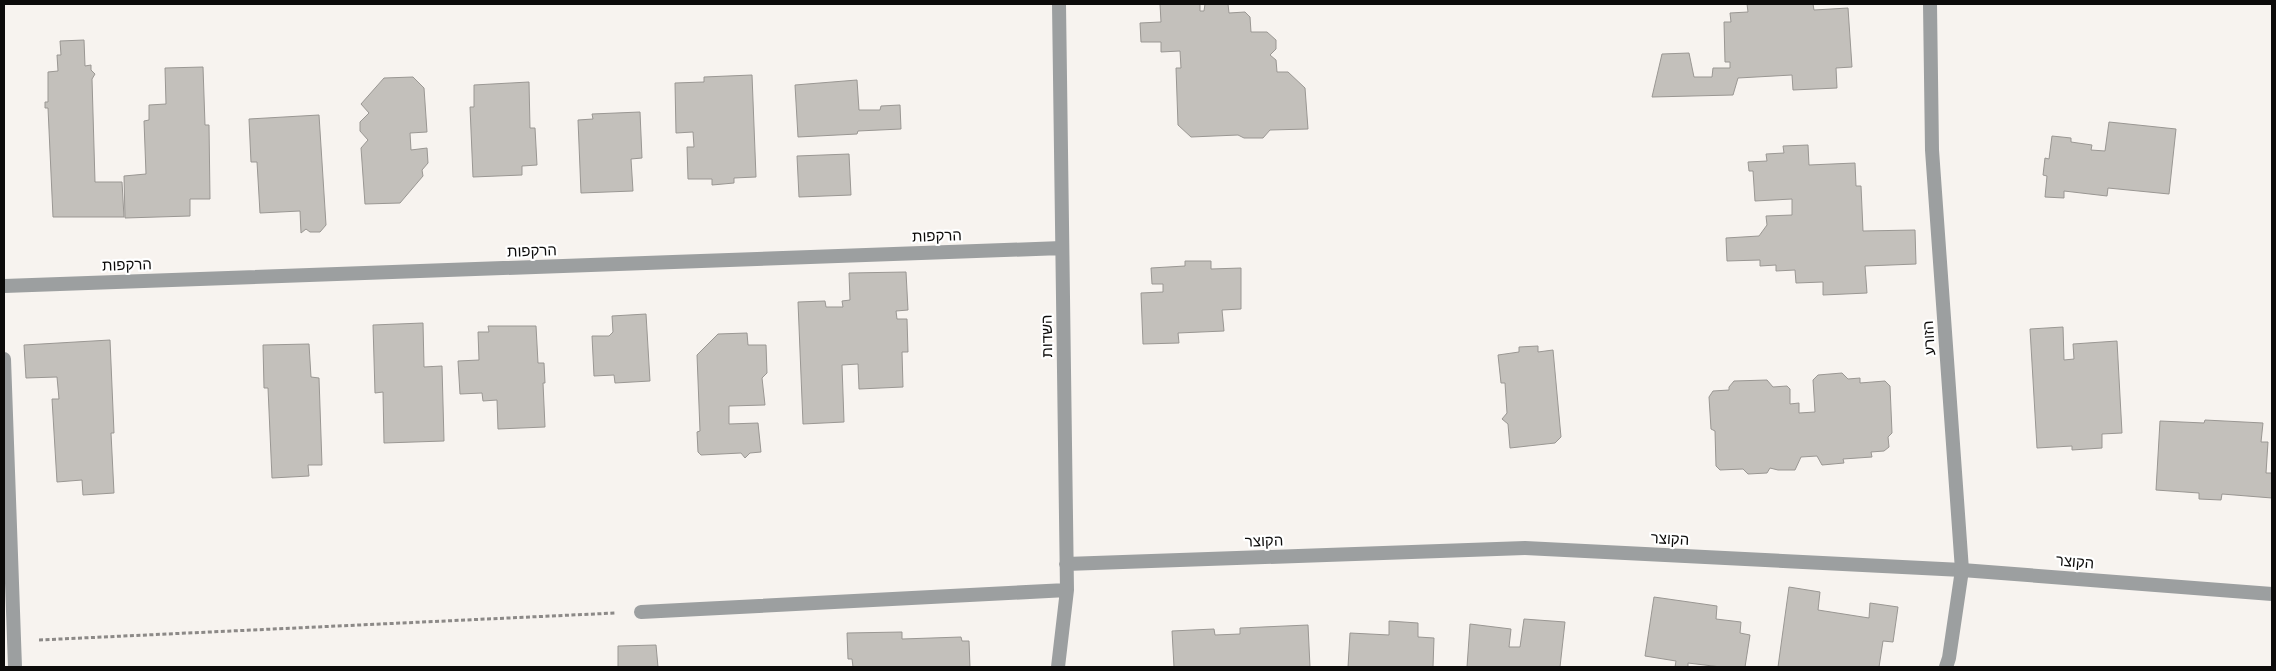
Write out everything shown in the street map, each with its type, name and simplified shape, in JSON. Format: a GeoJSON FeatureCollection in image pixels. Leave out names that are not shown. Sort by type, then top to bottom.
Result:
{"type":"FeatureCollection","features":[{"type":"Feature","properties":{"kind":"street","name":"השדות"},"geometry":{"type":"LineString","coordinates":[[1058,667],[1067,590],[1059,4]]}},
{"type":"Feature","properties":{"kind":"street","name":"הזורע"},"geometry":{"type":"LineString","coordinates":[[1930,4],[1932,150],[1962,570],[1946,667]]}},
{"type":"Feature","properties":{"kind":"street","name":"הרקפות"},"geometry":{"type":"LineString","coordinates":[[4,286],[1062,248]]}},
{"type":"Feature","properties":{"kind":"street"},"geometry":{"type":"LineString","coordinates":[[4,360],[10,641],[15,667]]}},
{"type":"Feature","properties":{"kind":"street","name":"הקוצר"},"geometry":{"type":"LineString","coordinates":[[1066,564],[1524,548],[1962,570],[2272,594]]}},
{"type":"Feature","properties":{"kind":"street"},"geometry":{"type":"LineString","coordinates":[[641,612],[1067,590]]}},
{"type":"Feature","properties":{"kind":"path"},"geometry":{"type":"LineString","coordinates":[[10,641],[641,612]]}},
{"type":"Feature","properties":{"kind":"building"},"geometry":{"type":"Polygon","coordinates":[[[1160,4],[1200,4],[1200,11],[1204,11],[1205,4],[1228,4],[1229,13],[1245,12],[1250,17],[1251,32],[1267,32],[1276,40],[1276,49],[1270,55],[1276,60],[1277,72],[1288,72],[1305,88],[1308,129],[1270,130],[1263,138],[1244,138],[1238,135],[1191,137],[1178,125],[1176,68],[1181,68],[1180,51],[1161,52],[1161,42],[1141,42],[1140,23],[1161,22],[1160,4]]]}},
{"type":"Feature","properties":{"kind":"building"},"geometry":{"type":"Polygon","coordinates":[[[1747,4],[1813,4],[1814,10],[1848,8],[1852,67],[1836,68],[1837,88],[1793,90],[1792,75],[1738,78],[1733,95],[1652,97],[1662,54],[1689,53],[1694,77],[1712,77],[1713,68],[1730,68],[1730,62],[1725,62],[1724,22],[1731,22],[1730,13],[1748,12],[1747,4]]]}},
{"type":"Feature","properties":{"kind":"building"},"geometry":{"type":"Polygon","coordinates":[[[84,40],[85,66],[91,65],[91,70],[95,74],[92,79],[95,182],[122,182],[124,217],[53,217],[48,108],[45,108],[45,102],[48,102],[48,72],[58,71],[57,55],[61,55],[60,41],[84,40]]]}},
{"type":"Feature","properties":{"kind":"building"},"geometry":{"type":"Polygon","coordinates":[[[203,67],[205,125],[209,125],[210,199],[190,199],[190,216],[125,218],[124,176],[146,174],[144,121],[149,120],[149,105],[166,104],[165,68],[203,67]]]}},
{"type":"Feature","properties":{"kind":"building"},"geometry":{"type":"Polygon","coordinates":[[[752,75],[756,177],[734,178],[734,183],[712,185],[712,179],[688,179],[687,147],[694,147],[693,132],[676,133],[675,83],[704,82],[704,77],[752,75]]]}},
{"type":"Feature","properties":{"kind":"building"},"geometry":{"type":"Polygon","coordinates":[[[413,77],[424,88],[427,132],[410,133],[411,150],[427,148],[428,163],[422,170],[423,176],[400,203],[365,204],[361,148],[368,140],[360,131],[360,122],[369,113],[361,104],[384,78],[413,77]]]}},
{"type":"Feature","properties":{"kind":"building"},"geometry":{"type":"Polygon","coordinates":[[[857,80],[859,110],[880,110],[881,106],[900,105],[901,129],[858,131],[857,134],[798,137],[795,85],[857,80]]]}},
{"type":"Feature","properties":{"kind":"building"},"geometry":{"type":"Polygon","coordinates":[[[529,82],[530,128],[535,128],[537,165],[522,166],[522,175],[473,177],[470,107],[474,107],[474,85],[529,82]]]}},
{"type":"Feature","properties":{"kind":"building"},"geometry":{"type":"Polygon","coordinates":[[[640,112],[642,158],[631,159],[633,191],[581,193],[578,120],[593,119],[592,114],[640,112]]]}},
{"type":"Feature","properties":{"kind":"building"},"geometry":{"type":"Polygon","coordinates":[[[319,115],[326,225],[320,232],[310,232],[306,229],[301,233],[300,211],[260,213],[257,162],[251,162],[249,119],[319,115]]]}},
{"type":"Feature","properties":{"kind":"building"},"geometry":{"type":"Polygon","coordinates":[[[2109,122],[2176,129],[2169,194],[2108,188],[2107,196],[2064,191],[2064,198],[2045,197],[2047,176],[2043,175],[2045,158],[2049,159],[2052,136],[2071,138],[2071,142],[2092,145],[2091,150],[2105,151],[2109,122]]]}},
{"type":"Feature","properties":{"kind":"building"},"geometry":{"type":"Polygon","coordinates":[[[1808,145],[1809,165],[1855,163],[1856,186],[1861,186],[1863,231],[1915,230],[1916,264],[1865,266],[1867,293],[1823,295],[1823,282],[1796,283],[1795,270],[1776,271],[1776,265],[1760,266],[1760,260],[1727,261],[1726,238],[1759,236],[1767,225],[1766,216],[1792,215],[1792,199],[1755,201],[1753,171],[1749,171],[1748,162],[1767,161],[1766,154],[1784,153],[1783,146],[1808,145]]]}},
{"type":"Feature","properties":{"kind":"building"},"geometry":{"type":"Polygon","coordinates":[[[849,154],[851,195],[799,197],[797,156],[849,154]]]}},
{"type":"Feature","properties":{"kind":"building"},"geometry":{"type":"Polygon","coordinates":[[[1185,261],[1211,261],[1211,269],[1241,268],[1241,309],[1222,310],[1224,331],[1178,333],[1179,343],[1143,344],[1141,293],[1163,292],[1163,284],[1152,284],[1151,268],[1185,266],[1185,261]]]}},
{"type":"Feature","properties":{"kind":"building"},"geometry":{"type":"Polygon","coordinates":[[[906,272],[908,310],[896,311],[897,319],[907,319],[908,352],[902,352],[903,387],[859,389],[858,364],[842,365],[844,422],[803,424],[798,302],[825,301],[826,307],[843,307],[842,301],[850,300],[849,273],[906,272]]]}},
{"type":"Feature","properties":{"kind":"building"},"geometry":{"type":"Polygon","coordinates":[[[646,314],[650,381],[615,383],[614,375],[594,376],[592,336],[609,336],[613,332],[612,316],[646,314]]]}},
{"type":"Feature","properties":{"kind":"building"},"geometry":{"type":"Polygon","coordinates":[[[423,323],[424,367],[442,366],[444,441],[384,443],[383,392],[375,393],[373,325],[423,323]]]}},
{"type":"Feature","properties":{"kind":"building"},"geometry":{"type":"Polygon","coordinates":[[[488,326],[536,326],[538,363],[544,363],[545,427],[498,429],[497,400],[483,401],[482,393],[460,394],[458,361],[479,360],[478,332],[489,332],[488,326]]]}},
{"type":"Feature","properties":{"kind":"building"},"geometry":{"type":"Polygon","coordinates":[[[2063,327],[2064,360],[2074,359],[2073,344],[2117,341],[2122,433],[2102,434],[2102,448],[2072,450],[2072,446],[2037,448],[2030,329],[2063,327]]]}},
{"type":"Feature","properties":{"kind":"building"},"geometry":{"type":"Polygon","coordinates":[[[747,333],[748,345],[766,345],[767,373],[762,378],[765,405],[729,406],[729,424],[758,423],[761,452],[750,453],[745,458],[741,453],[701,455],[698,452],[697,432],[700,431],[697,355],[718,334],[747,333]]]}},
{"type":"Feature","properties":{"kind":"building"},"geometry":{"type":"Polygon","coordinates":[[[110,340],[114,433],[111,433],[114,493],[83,495],[82,480],[57,482],[52,399],[59,399],[57,377],[26,378],[24,345],[110,340]]]}},
{"type":"Feature","properties":{"kind":"building"},"geometry":{"type":"Polygon","coordinates":[[[309,344],[311,377],[319,378],[322,465],[308,465],[309,476],[272,478],[268,388],[264,388],[263,345],[309,344]]]}},
{"type":"Feature","properties":{"kind":"building"},"geometry":{"type":"Polygon","coordinates":[[[1538,346],[1538,352],[1553,350],[1561,437],[1555,443],[1510,448],[1508,424],[1502,419],[1507,413],[1505,383],[1501,383],[1498,355],[1519,352],[1519,347],[1538,346]]]}},
{"type":"Feature","properties":{"kind":"building"},"geometry":{"type":"Polygon","coordinates":[[[1842,373],[1848,379],[1860,378],[1860,383],[1885,381],[1890,386],[1892,433],[1888,437],[1889,447],[1884,451],[1871,452],[1872,457],[1843,459],[1844,463],[1822,465],[1817,456],[1801,457],[1795,470],[1770,468],[1767,473],[1748,474],[1743,469],[1720,470],[1716,466],[1715,431],[1711,429],[1709,397],[1713,391],[1729,390],[1734,381],[1767,380],[1773,387],[1787,386],[1790,389],[1790,404],[1799,403],[1799,413],[1815,412],[1813,380],[1818,375],[1842,373]]]}},
{"type":"Feature","properties":{"kind":"building"},"geometry":{"type":"Polygon","coordinates":[[[2205,420],[2263,423],[2261,442],[2268,442],[2266,473],[2272,473],[2272,498],[2222,494],[2221,500],[2199,499],[2199,493],[2156,490],[2160,421],[2204,423],[2205,420]]]}},
{"type":"Feature","properties":{"kind":"building"},"geometry":{"type":"Polygon","coordinates":[[[1789,587],[1820,592],[1818,610],[1869,618],[1870,603],[1898,607],[1893,642],[1883,641],[1879,667],[1778,667],[1789,587]]]}},
{"type":"Feature","properties":{"kind":"building"},"geometry":{"type":"Polygon","coordinates":[[[1654,597],[1717,606],[1716,619],[1741,622],[1740,633],[1750,635],[1745,667],[1721,667],[1688,663],[1688,667],[1675,667],[1676,661],[1645,656],[1654,597]]]}},
{"type":"Feature","properties":{"kind":"building"},"geometry":{"type":"Polygon","coordinates":[[[1524,619],[1565,622],[1560,667],[1467,667],[1470,624],[1511,629],[1509,647],[1520,647],[1524,619]]]}},
{"type":"Feature","properties":{"kind":"building"},"geometry":{"type":"Polygon","coordinates":[[[1389,621],[1418,623],[1418,637],[1434,638],[1433,667],[1348,667],[1350,633],[1389,635],[1389,621]]]}},
{"type":"Feature","properties":{"kind":"building"},"geometry":{"type":"Polygon","coordinates":[[[1308,625],[1310,667],[1174,667],[1172,631],[1214,629],[1215,635],[1240,634],[1240,628],[1308,625]]]}},
{"type":"Feature","properties":{"kind":"building"},"geometry":{"type":"Polygon","coordinates":[[[902,632],[902,639],[961,637],[962,641],[969,641],[970,667],[853,667],[852,659],[848,659],[847,633],[902,632]]]}},
{"type":"Feature","properties":{"kind":"building"},"geometry":{"type":"Polygon","coordinates":[[[656,645],[658,667],[618,667],[618,646],[656,645]]]}}]}
